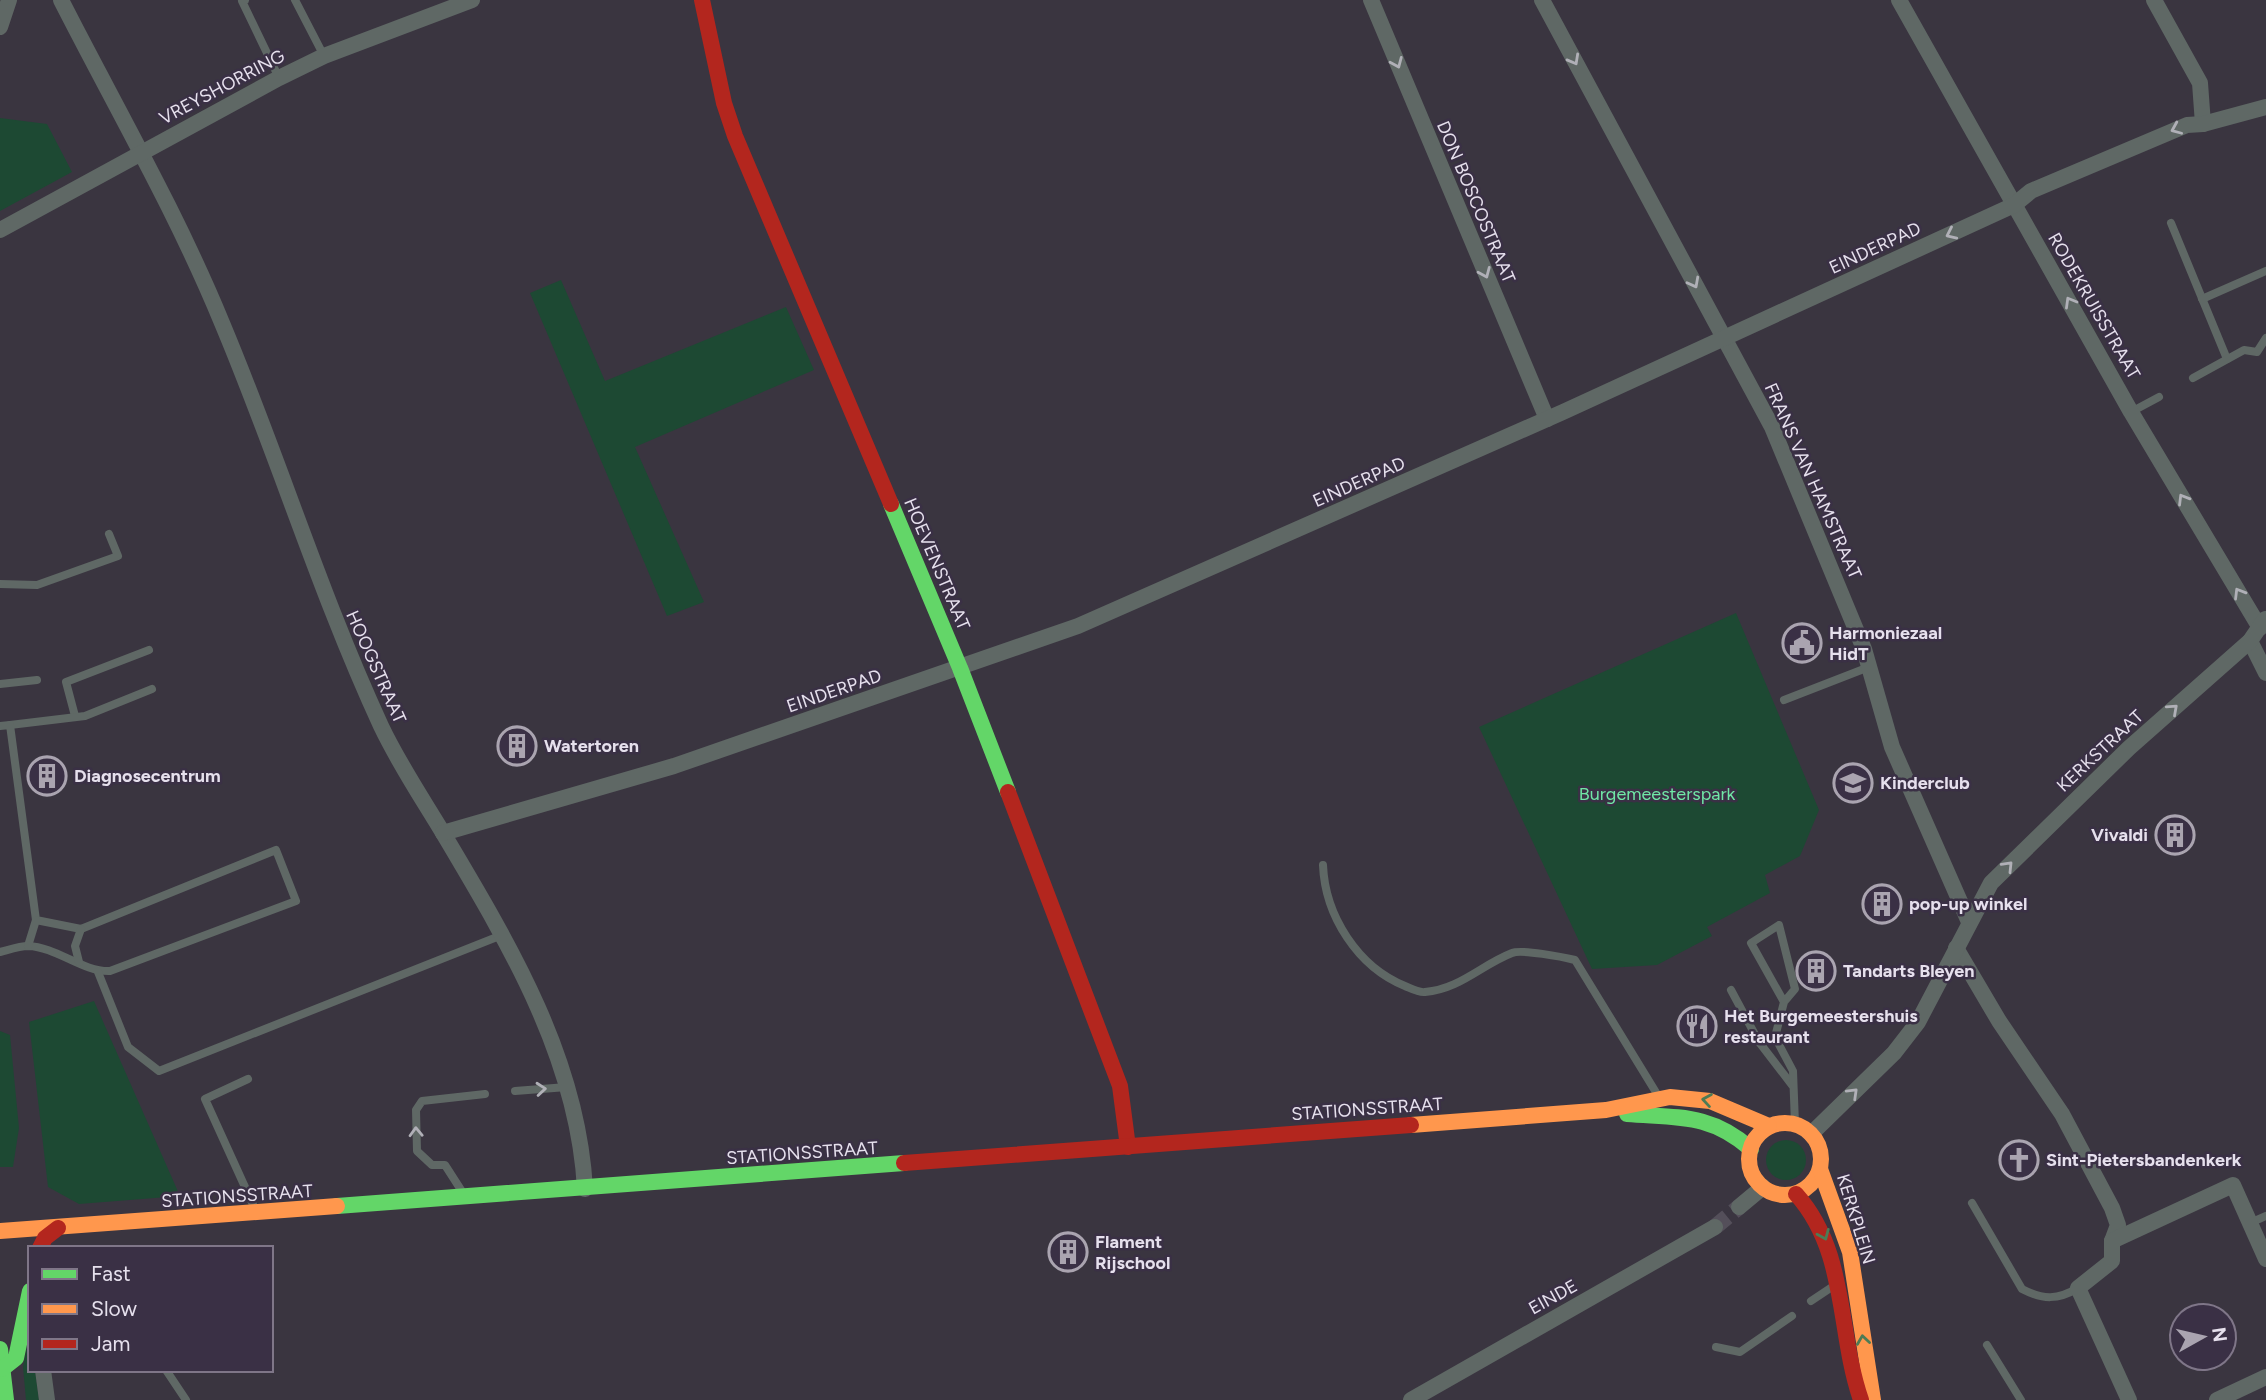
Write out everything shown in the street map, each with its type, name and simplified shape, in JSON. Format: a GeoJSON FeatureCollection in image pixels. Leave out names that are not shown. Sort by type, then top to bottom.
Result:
{"type":"FeatureCollection","features":[{"type":"Feature","properties":{"kind":"main road","name":"HOEVENSTRAAT"},"geometry":{"type":"LineString","coordinates":[[702,0],[724,103],[746,166],[960,668],[1120,1086],[1125,1106],[1128,1147]]}},
{"type":"Feature","properties":{"kind":"main road","name":"STATIONSSTRAAT"},"geometry":{"type":"LineString","coordinates":[[1660,1106],[1712,1100],[1738,1108],[1769,1126]]}},
{"type":"Feature","properties":{"kind":"main road","name":"STATIONSSTRAAT"},"geometry":{"type":"LineString","coordinates":[[0,1231],[258,1214],[1606,1110],[1629,1102],[1660,1106],[1711,1121],[1726,1127],[1751,1149]]}},
{"type":"Feature","properties":{"kind":"main road"},"geometry":{"type":"LineString","coordinates":[[1796,1194],[1785,1195],[1763,1187],[1751,1170],[1751,1149],[1758,1135],[1769,1126],[1796,1124],[1811,1134]]}},
{"type":"Feature","properties":{"kind":"main road","name":"KERKPLEIN"},"geometry":{"type":"LineString","coordinates":[[1811,1134],[1819,1145],[1820,1169],[1850,1252],[1873,1400]]}},
{"type":"Feature","properties":{"kind":"main road","name":"KERKPLEIN"},"geometry":{"type":"LineString","coordinates":[[1820,1169],[1815,1180],[1796,1194],[1818,1221],[1828,1243],[1838,1283],[1851,1370],[1861,1400]]}},
{"type":"Feature","properties":{"kind":"main road"},"geometry":{"type":"LineString","coordinates":[[41,1246],[45,1238],[58,1228]]}},
{"type":"Feature","properties":{"kind":"main road"},"geometry":{"type":"LineString","coordinates":[[2,1369],[16,1358],[28,1301]]}},
{"type":"Feature","properties":{"kind":"main road"},"geometry":{"type":"LineString","coordinates":[[0,1349],[6,1400]]}},
{"type":"Feature","properties":{"kind":"street"},"geometry":{"type":"LineString","coordinates":[[0,27],[9,0]]}},
{"type":"Feature","properties":{"kind":"street","name":"HOOGSTRAAT"},"geometry":{"type":"LineString","coordinates":[[61,0],[174,214],[223,324],[348,654],[393,751],[502,935],[537,1005],[580,1129],[585,1189]]}},
{"type":"Feature","properties":{"kind":"street","name":"VREYSHORRING"},"geometry":{"type":"LineString","coordinates":[[0,230],[142,151],[324,56],[471,0]]}},
{"type":"Feature","properties":{"kind":"street","name":"DON BOSCOSTRAAT"},"geometry":{"type":"LineString","coordinates":[[1370,0],[1547,419]]}},
{"type":"Feature","properties":{"kind":"street","name":"FRANS VAN HAMSTRAAT"},"geometry":{"type":"LineString","coordinates":[[1542,0],[1772,426],[1829,561],[1869,667],[1892,747],[1924,827],[1969,922]]}},
{"type":"Feature","properties":{"kind":"street","name":"RODEKRUISSTRAAT"},"geometry":{"type":"LineString","coordinates":[[1899,0],[2126,398],[2131,412],[2259,629],[2266,673]]}},
{"type":"Feature","properties":{"kind":"street"},"geometry":{"type":"LineString","coordinates":[[2154,0],[2200,83],[2203,124]]}},
{"type":"Feature","properties":{"kind":"street","name":"EINDERPAD"},"geometry":{"type":"LineString","coordinates":[[443,832],[674,765],[960,668],[1133,604],[1724,339],[2014,205],[2031,191],[2187,124],[2203,124],[2266,107]]}},
{"type":"Feature","properties":{"kind":"street","name":"KERKSTRAAT"},"geometry":{"type":"LineString","coordinates":[[1969,922],[1991,883],[2049,824],[2259,629]]}},
{"type":"Feature","properties":{"kind":"street"},"geometry":{"type":"LineString","coordinates":[[1811,1134],[1894,1053],[1918,1022],[1969,922]]}},
{"type":"Feature","properties":{"kind":"street"},"geometry":{"type":"LineString","coordinates":[[1956,948],[2062,1114],[2112,1208],[2118,1225],[2112,1241],[2112,1261],[2078,1288],[2129,1400]]}},
{"type":"Feature","properties":{"kind":"street"},"geometry":{"type":"LineString","coordinates":[[2112,1241],[2233,1185],[2266,1259]]}},
{"type":"Feature","properties":{"kind":"street"},"geometry":{"type":"LineString","coordinates":[[1739,1206],[1763,1187]]}},
{"type":"Feature","properties":{"kind":"street","name":"EINDE"},"geometry":{"type":"LineString","coordinates":[[1411,1400],[1715,1227]]}},
{"type":"Feature","properties":{"kind":"street"},"geometry":{"type":"LineString","coordinates":[[43,1372],[47,1400]]}},
{"type":"Feature","properties":{"kind":"street"},"geometry":{"type":"LineString","coordinates":[[2217,1400],[2266,1377]]}},
{"type":"Feature","properties":{"kind":"lane"},"geometry":{"type":"LineString","coordinates":[[245,0],[242,1],[279,78]]}},
{"type":"Feature","properties":{"kind":"lane"},"geometry":{"type":"LineString","coordinates":[[295,0],[324,56]]}},
{"type":"Feature","properties":{"kind":"lane"},"geometry":{"type":"LineString","coordinates":[[2171,223],[2227,359]]}},
{"type":"Feature","properties":{"kind":"lane"},"geometry":{"type":"LineString","coordinates":[[2202,299],[2266,271]]}},
{"type":"Feature","properties":{"kind":"lane"},"geometry":{"type":"LineString","coordinates":[[2193,378],[2244,350],[2258,352],[2266,338]]}},
{"type":"Feature","properties":{"kind":"lane"},"geometry":{"type":"LineString","coordinates":[[2131,412],[2159,397]]}},
{"type":"Feature","properties":{"kind":"lane"},"geometry":{"type":"LineString","coordinates":[[0,584],[37,585],[118,556],[109,534]]}},
{"type":"Feature","properties":{"kind":"lane"},"geometry":{"type":"LineString","coordinates":[[75,716],[66,682],[149,650]]}},
{"type":"Feature","properties":{"kind":"lane"},"geometry":{"type":"LineString","coordinates":[[1784,700],[1869,667]]}},
{"type":"Feature","properties":{"kind":"lane"},"geometry":{"type":"LineString","coordinates":[[0,684],[37,680]]}},
{"type":"Feature","properties":{"kind":"lane"},"geometry":{"type":"LineString","coordinates":[[0,726],[85,716],[152,689]]}},
{"type":"Feature","properties":{"kind":"lane"},"geometry":{"type":"LineString","coordinates":[[10,725],[36,920],[28,946]]}},
{"type":"Feature","properties":{"kind":"lane"},"geometry":{"type":"LineString","coordinates":[[0,952],[28,946],[79,962],[98,972],[110,971],[296,901],[276,850],[81,929],[36,920]]}},
{"type":"Feature","properties":{"kind":"lane"},"geometry":{"type":"LineString","coordinates":[[1323,865],[1324,885],[1330,907],[1353,945],[1367,963],[1392,981],[1422,993],[1459,985],[1515,951],[1551,954],[1575,960],[1660,1106]]}},
{"type":"Feature","properties":{"kind":"lane"},"geometry":{"type":"LineString","coordinates":[[1784,1002],[1751,943],[1779,925],[1795,989],[1784,1002],[1775,1037],[1793,1070],[1796,1124]]}},
{"type":"Feature","properties":{"kind":"lane"},"geometry":{"type":"LineString","coordinates":[[79,962],[75,946],[81,929]]}},
{"type":"Feature","properties":{"kind":"lane"},"geometry":{"type":"LineString","coordinates":[[98,972],[128,1047],[159,1071],[502,935]]}},
{"type":"Feature","properties":{"kind":"lane"},"geometry":{"type":"LineString","coordinates":[[1731,990],[1759,1042],[1794,1087]]}},
{"type":"Feature","properties":{"kind":"lane"},"geometry":{"type":"LineString","coordinates":[[248,1079],[205,1099],[258,1214]]}},
{"type":"Feature","properties":{"kind":"lane"},"geometry":{"type":"LineString","coordinates":[[515,1091],[567,1087]]}},
{"type":"Feature","properties":{"kind":"lane"},"geometry":{"type":"LineString","coordinates":[[467,1198],[445,1165],[432,1165],[417,1151],[416,1110],[422,1101],[485,1094]]}},
{"type":"Feature","properties":{"kind":"lane"},"geometry":{"type":"LineString","coordinates":[[1972,1203],[2022,1289],[2037,1296],[2053,1298],[2063,1297],[2078,1288]]}},
{"type":"Feature","properties":{"kind":"lane"},"geometry":{"type":"LineString","coordinates":[[2250,1223],[2266,1216]]}},
{"type":"Feature","properties":{"kind":"lane"},"geometry":{"type":"LineString","coordinates":[[1811,1301],[1838,1283],[1854,1281]]}},
{"type":"Feature","properties":{"kind":"lane"},"geometry":{"type":"LineString","coordinates":[[1716,1347],[1740,1352],[1792,1316]]}},
{"type":"Feature","properties":{"kind":"lane"},"geometry":{"type":"LineString","coordinates":[[1987,1345],[2021,1400]]}},
{"type":"Feature","properties":{"kind":"lane"},"geometry":{"type":"LineString","coordinates":[[167,1372],[186,1400]]}},
{"type":"Feature","properties":{"kind":"green space"},"geometry":{"type":"Polygon","coordinates":[[[0,118],[47,124],[72,172],[0,211],[0,118]]]}},
{"type":"Feature","properties":{"kind":"green space"},"geometry":{"type":"Polygon","coordinates":[[[561,280],[605,381],[786,307],[814,370],[635,447],[704,602],[667,616],[530,293],[561,280]]]}},
{"type":"Feature","properties":{"kind":"green space","name":"Burgemeesterspark"},"geometry":{"type":"Polygon","coordinates":[[[1736,613],[1819,810],[1800,856],[1765,875],[1770,893],[1707,927],[1712,936],[1657,965],[1592,969],[1479,727],[1736,613]]]}},
{"type":"Feature","properties":{"kind":"green space"},"geometry":{"type":"Polygon","coordinates":[[[94,1001],[180,1196],[79,1204],[48,1187],[29,1022],[94,1001]]]}},
{"type":"Feature","properties":{"kind":"green space"},"geometry":{"type":"Polygon","coordinates":[[[0,1031],[10,1035],[19,1128],[13,1167],[0,1167],[0,1031]]]}},
{"type":"Feature","properties":{"kind":"green space"},"geometry":{"type":"Polygon","coordinates":[[[1786,1140],[1794,1141],[1800,1146],[1805,1152],[1805,1168],[1800,1174],[1794,1179],[1786,1180],[1778,1179],[1772,1174],[1767,1168],[1766,1160],[1767,1152],[1772,1146],[1778,1141],[1786,1140]]]}},
{"type":"Feature","properties":{"kind":"green space"},"geometry":{"type":"Polygon","coordinates":[[[28,1342],[28,1372],[35,1372],[39,1400],[26,1400],[23,1367],[28,1342]]]}},
{"type":"Feature","properties":{"kind":"tunnel"},"geometry":{"type":"LineString","coordinates":[[1715,1227],[1739,1207]]}},
{"type":"Feature","properties":{"kind":"traffic: fast"},"geometry":{"type":"LineString","coordinates":[[891,504],[960,668],[1008,792]]}},
{"type":"Feature","properties":{"kind":"traffic: fast"},"geometry":{"type":"LineString","coordinates":[[1627,1114],[1678,1117],[1707,1123],[1736,1137],[1751,1149]]}},
{"type":"Feature","properties":{"kind":"traffic: fast"},"geometry":{"type":"LineString","coordinates":[[337,1206],[904,1163]]}},
{"type":"Feature","properties":{"kind":"traffic: fast"},"geometry":{"type":"LineString","coordinates":[[2,1369],[16,1358],[28,1301]]}},
{"type":"Feature","properties":{"kind":"traffic: fast"},"geometry":{"type":"LineString","coordinates":[[0,1349],[6,1400]]}},
{"type":"Feature","properties":{"kind":"traffic: slow"},"geometry":{"type":"LineString","coordinates":[[1411,1125],[1606,1110],[1670,1097],[1710,1101],[1769,1126]]}},
{"type":"Feature","properties":{"kind":"traffic: slow"},"geometry":{"type":"LineString","coordinates":[[1785,1123],[1805,1129],[1815,1139],[1821,1159],[1815,1179],[1805,1189],[1785,1195],[1765,1189],[1755,1179],[1749,1159],[1755,1139],[1765,1129],[1785,1123]]}},
{"type":"Feature","properties":{"kind":"traffic: slow"},"geometry":{"type":"LineString","coordinates":[[1820,1169],[1850,1252],[1873,1400]]}},
{"type":"Feature","properties":{"kind":"traffic: slow"},"geometry":{"type":"LineString","coordinates":[[0,1231],[337,1206]]}},
{"type":"Feature","properties":{"kind":"traffic: jam"},"geometry":{"type":"LineString","coordinates":[[702,0],[724,103],[735,136],[891,504]]}},
{"type":"Feature","properties":{"kind":"traffic: jam"},"geometry":{"type":"LineString","coordinates":[[1008,792],[1120,1086],[1128,1147]]}},
{"type":"Feature","properties":{"kind":"traffic: jam"},"geometry":{"type":"LineString","coordinates":[[904,1163],[1411,1125]]}},
{"type":"Feature","properties":{"kind":"traffic: jam"},"geometry":{"type":"LineString","coordinates":[[1796,1194],[1813,1217],[1833,1266],[1853,1374],[1861,1400]]}},
{"type":"Feature","properties":{"kind":"traffic: jam"},"geometry":{"type":"LineString","coordinates":[[41,1246],[45,1238],[58,1228]]}},
{"type":"Feature","properties":{"kind":"place","name":"Harmoniezaal HidT"},"geometry":{"type":"Point","coordinates":[1802,643]}},
{"type":"Feature","properties":{"kind":"place","name":"Watertoren"},"geometry":{"type":"Point","coordinates":[517,746]}},
{"type":"Feature","properties":{"kind":"place","name":"Diagnosecentrum"},"geometry":{"type":"Point","coordinates":[47,776]}},
{"type":"Feature","properties":{"kind":"place","name":"Kinderclub"},"geometry":{"type":"Point","coordinates":[1853,783]}},
{"type":"Feature","properties":{"kind":"place","name":"Vivaldi"},"geometry":{"type":"Point","coordinates":[2175,835]}},
{"type":"Feature","properties":{"kind":"place","name":"pop-up winkel"},"geometry":{"type":"Point","coordinates":[1882,904]}},
{"type":"Feature","properties":{"kind":"place","name":"Tandarts Bleyen"},"geometry":{"type":"Point","coordinates":[1816,971]}},
{"type":"Feature","properties":{"kind":"place","name":"Het Burgemeestershuis restaurant"},"geometry":{"type":"Point","coordinates":[1697,1026]}},
{"type":"Feature","properties":{"kind":"place","name":"Sint-Pietersbandenkerk"},"geometry":{"type":"Point","coordinates":[2019,1160]}},
{"type":"Feature","properties":{"kind":"place","name":"Flament Rijschool"},"geometry":{"type":"Point","coordinates":[1068,1252]}}]}
